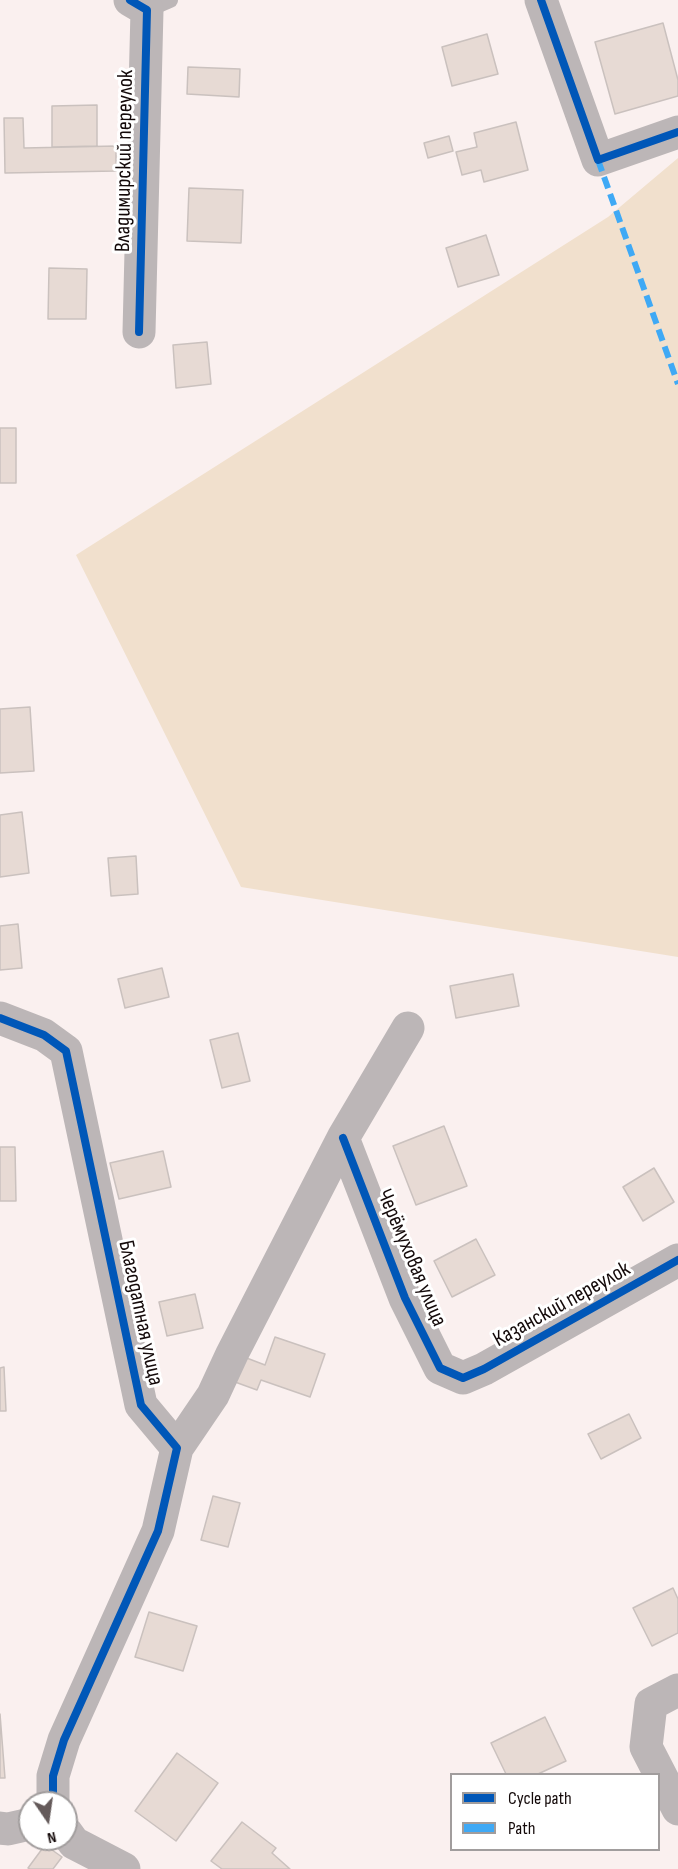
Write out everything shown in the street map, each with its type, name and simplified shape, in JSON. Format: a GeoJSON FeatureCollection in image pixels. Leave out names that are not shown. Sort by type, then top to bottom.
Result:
{"type":"FeatureCollection","features":[{"type":"Feature","properties":{"kind":"street"},"geometry":{"type":"LineString","coordinates":[[540,0],[598,160],[678,132]]}},
{"type":"Feature","properties":{"kind":"street","name":"Владимирский переулок"},"geometry":{"type":"LineString","coordinates":[[139,332],[149,3]]}},
{"type":"Feature","properties":{"kind":"street","name":"Благодатная улица"},"geometry":{"type":"LineString","coordinates":[[0,1018],[44,1035],[66,1051],[141,1405],[177,1448]]}},
{"type":"Feature","properties":{"kind":"street"},"geometry":{"type":"LineString","coordinates":[[53,1791],[53,1776],[64,1740],[158,1531],[177,1448],[213,1395],[343,1138],[408,1028]]}},
{"type":"Feature","properties":{"kind":"street","name":"Черёмуховая улица"},"geometry":{"type":"LineString","coordinates":[[343,1138],[405,1298],[440,1368],[463,1378]]}},
{"type":"Feature","properties":{"kind":"street","name":"Казанский переулок"},"geometry":{"type":"LineString","coordinates":[[463,1378],[484,1369],[678,1260]]}},
{"type":"Feature","properties":{"kind":"street"},"geometry":{"type":"LineString","coordinates":[[659,1773],[646,1747],[651,1704],[678,1690]]}},
{"type":"Feature","properties":{"kind":"street"},"geometry":{"type":"LineString","coordinates":[[660,1774],[678,1809]]}},
{"type":"Feature","properties":{"kind":"street"},"geometry":{"type":"LineString","coordinates":[[0,1828],[18,1826]]}},
{"type":"Feature","properties":{"kind":"street"},"geometry":{"type":"LineString","coordinates":[[78,1845],[124,1869]]}},
{"type":"Feature","properties":{"kind":"shaded area"},"geometry":{"type":"Polygon","coordinates":[[[678,158],[678,957],[241,887],[76,555],[608,217],[678,158]]]}},
{"type":"Feature","properties":{"kind":"building"},"geometry":{"type":"Polygon","coordinates":[[[663,23],[678,80],[678,96],[615,114],[595,42],[663,23]]]}},
{"type":"Feature","properties":{"kind":"building"},"geometry":{"type":"Polygon","coordinates":[[[487,34],[498,74],[452,86],[442,47],[487,34]]]}},
{"type":"Feature","properties":{"kind":"building"},"geometry":{"type":"Polygon","coordinates":[[[188,67],[240,69],[239,97],[187,94],[188,67]]]}},
{"type":"Feature","properties":{"kind":"building"},"geometry":{"type":"Polygon","coordinates":[[[97,105],[97,146],[52,147],[52,106],[97,105]]]}},
{"type":"Feature","properties":{"kind":"building"},"geometry":{"type":"Polygon","coordinates":[[[4,118],[23,118],[24,148],[116,146],[116,171],[5,173],[4,118]]]}},
{"type":"Feature","properties":{"kind":"building"},"geometry":{"type":"Polygon","coordinates":[[[516,122],[528,170],[484,182],[481,170],[462,175],[456,152],[477,147],[474,133],[516,122]]]}},
{"type":"Feature","properties":{"kind":"building"},"geometry":{"type":"Polygon","coordinates":[[[449,136],[453,151],[428,158],[424,143],[449,136]]]}},
{"type":"Feature","properties":{"kind":"building"},"geometry":{"type":"Polygon","coordinates":[[[189,188],[243,190],[241,243],[187,241],[189,188]]]}},
{"type":"Feature","properties":{"kind":"building"},"geometry":{"type":"Polygon","coordinates":[[[486,235],[499,275],[458,287],[446,248],[486,235]]]}},
{"type":"Feature","properties":{"kind":"building"},"geometry":{"type":"Polygon","coordinates":[[[49,268],[87,269],[86,319],[48,319],[49,268]]]}},
{"type":"Feature","properties":{"kind":"building"},"geometry":{"type":"Polygon","coordinates":[[[207,342],[211,384],[176,388],[173,345],[207,342]]]}},
{"type":"Feature","properties":{"kind":"building"},"geometry":{"type":"Polygon","coordinates":[[[0,428],[16,428],[16,483],[0,483],[0,428]]]}},
{"type":"Feature","properties":{"kind":"building"},"geometry":{"type":"Polygon","coordinates":[[[30,707],[34,771],[0,773],[0,709],[30,707]]]}},
{"type":"Feature","properties":{"kind":"building"},"geometry":{"type":"Polygon","coordinates":[[[22,812],[29,873],[0,877],[0,815],[22,812]]]}},
{"type":"Feature","properties":{"kind":"building"},"geometry":{"type":"Polygon","coordinates":[[[136,856],[138,894],[111,896],[108,858],[136,856]]]}},
{"type":"Feature","properties":{"kind":"building"},"geometry":{"type":"Polygon","coordinates":[[[18,924],[22,968],[0,970],[0,926],[18,924]]]}},
{"type":"Feature","properties":{"kind":"building"},"geometry":{"type":"Polygon","coordinates":[[[162,968],[169,997],[125,1008],[118,979],[162,968]]]}},
{"type":"Feature","properties":{"kind":"building"},"geometry":{"type":"Polygon","coordinates":[[[513,974],[519,1006],[456,1018],[450,986],[513,974]]]}},
{"type":"Feature","properties":{"kind":"building"},"geometry":{"type":"Polygon","coordinates":[[[238,1033],[250,1081],[222,1088],[210,1040],[238,1033]]]}},
{"type":"Feature","properties":{"kind":"building"},"geometry":{"type":"Polygon","coordinates":[[[444,1126],[467,1186],[416,1205],[393,1146],[444,1126]]]}},
{"type":"Feature","properties":{"kind":"building"},"geometry":{"type":"Polygon","coordinates":[[[0,1147],[15,1147],[16,1201],[0,1201],[0,1147]]]}},
{"type":"Feature","properties":{"kind":"building"},"geometry":{"type":"Polygon","coordinates":[[[163,1151],[171,1187],[119,1199],[110,1163],[163,1151]]]}},
{"type":"Feature","properties":{"kind":"building"},"geometry":{"type":"Polygon","coordinates":[[[654,1168],[674,1202],[643,1221],[623,1187],[654,1168]]]}},
{"type":"Feature","properties":{"kind":"building"},"geometry":{"type":"Polygon","coordinates":[[[476,1239],[495,1275],[452,1297],[434,1261],[476,1239]]]}},
{"type":"Feature","properties":{"kind":"building"},"geometry":{"type":"Polygon","coordinates":[[[195,1294],[203,1328],[167,1336],[159,1302],[195,1294]]]}},
{"type":"Feature","properties":{"kind":"building"},"geometry":{"type":"Polygon","coordinates":[[[275,1337],[325,1354],[310,1397],[261,1380],[257,1390],[235,1382],[244,1357],[265,1365],[275,1337]]]}},
{"type":"Feature","properties":{"kind":"building"},"geometry":{"type":"Polygon","coordinates":[[[4,1367],[6,1411],[0,1411],[0,1368],[4,1367]]]}},
{"type":"Feature","properties":{"kind":"building"},"geometry":{"type":"Polygon","coordinates":[[[629,1414],[641,1438],[601,1459],[588,1434],[629,1414]]]}},
{"type":"Feature","properties":{"kind":"building"},"geometry":{"type":"Polygon","coordinates":[[[213,1496],[240,1503],[228,1547],[201,1540],[213,1496]]]}},
{"type":"Feature","properties":{"kind":"building"},"geometry":{"type":"Polygon","coordinates":[[[673,1588],[678,1599],[678,1633],[652,1646],[633,1608],[673,1588]]]}},
{"type":"Feature","properties":{"kind":"building"},"geometry":{"type":"Polygon","coordinates":[[[149,1612],[197,1626],[183,1671],[135,1657],[149,1612]]]}},
{"type":"Feature","properties":{"kind":"building"},"geometry":{"type":"Polygon","coordinates":[[[0,1714],[5,1778],[0,1778],[0,1714]]]}},
{"type":"Feature","properties":{"kind":"building"},"geometry":{"type":"Polygon","coordinates":[[[545,1717],[566,1761],[540,1773],[506,1773],[491,1743],[545,1717]]]}},
{"type":"Feature","properties":{"kind":"building"},"geometry":{"type":"Polygon","coordinates":[[[177,1753],[218,1783],[176,1841],[135,1811],[177,1753]]]}},
{"type":"Feature","properties":{"kind":"building"},"geometry":{"type":"Polygon","coordinates":[[[242,1822],[276,1848],[272,1853],[290,1869],[222,1869],[211,1861],[242,1822]]]}},
{"type":"Feature","properties":{"kind":"building"},"geometry":{"type":"Polygon","coordinates":[[[41,1851],[54,1851],[62,1857],[53,1869],[28,1868],[41,1851]]]}},
{"type":"Feature","properties":{"kind":"marked path"},"geometry":{"type":"LineString","coordinates":[[598,160],[678,384]]}},
{"type":"Feature","properties":{"kind":"cycle path"},"geometry":{"type":"LineString","coordinates":[[130,0],[147,10],[139,332]]}},
{"type":"Feature","properties":{"kind":"cycle path"},"geometry":{"type":"LineString","coordinates":[[541,0],[598,160],[678,132]]}},
{"type":"Feature","properties":{"kind":"cycle path"},"geometry":{"type":"LineString","coordinates":[[0,1018],[44,1035],[66,1051],[141,1405],[177,1448],[158,1531],[64,1740],[53,1776],[53,1791]]}},
{"type":"Feature","properties":{"kind":"cycle path"},"geometry":{"type":"LineString","coordinates":[[343,1138],[405,1298],[440,1368],[463,1378],[484,1369],[678,1260]]}}]}
